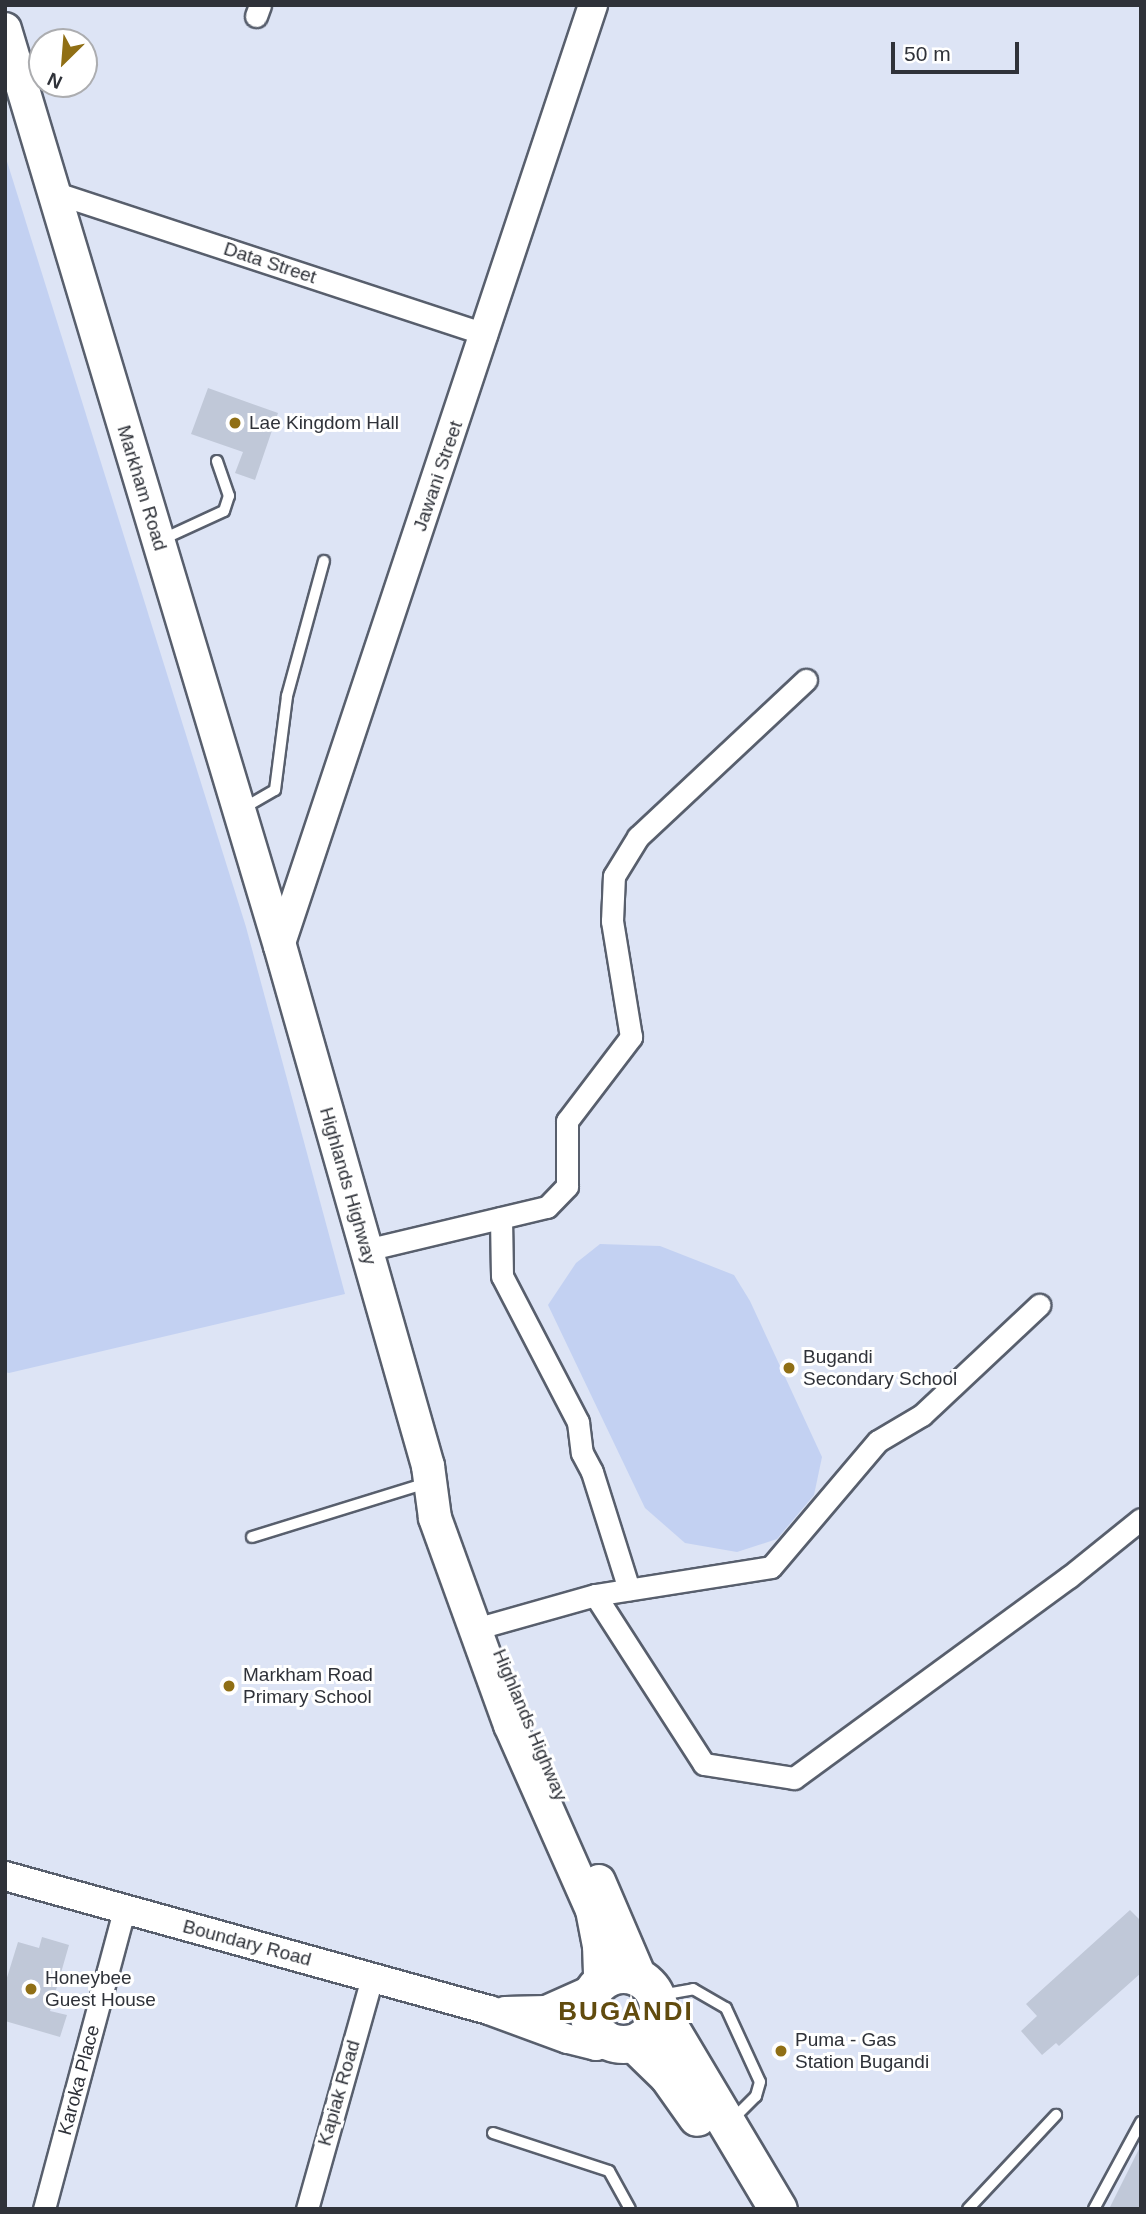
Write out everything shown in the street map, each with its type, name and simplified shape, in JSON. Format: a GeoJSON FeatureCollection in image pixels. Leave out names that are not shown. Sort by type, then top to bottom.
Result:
{"type":"FeatureCollection","features":[{"type":"Feature","properties":{"kind":"highway"},"geometry":{"type":"LineString","coordinates":[[750,2209],[686,2100],[623,2043],[592,2026],[588,2014],[597,1986],[616,1975],[651,1995],[778,2209]]}},
{"type":"Feature","properties":{"kind":"highway"},"geometry":{"type":"LineString","coordinates":[[623,2043],[652,2030],[651,1995]]}},
{"type":"Feature","properties":{"kind":"main road","name":"Markham Road"},"geometry":{"type":"LineString","coordinates":[[5,29],[280,946]]}},
{"type":"Feature","properties":{"kind":"main road","name":"Highlands Highway"},"geometry":{"type":"LineString","coordinates":[[280,946],[457,1586],[510,1725],[592,1910],[599,1945],[597,1986]]}},
{"type":"Feature","properties":{"kind":"main road","name":"Highlands Highway"},"geometry":{"type":"LineString","coordinates":[[428,1474],[450,1509],[488,1625],[524,1717],[651,1995]]}},
{"type":"Feature","properties":{"kind":"street","name":"Jawani Street"},"geometry":{"type":"LineString","coordinates":[[280,946],[486,334],[593,5]]}},
{"type":"Feature","properties":{"kind":"street","name":"Data Street"},"geometry":{"type":"LineString","coordinates":[[53,192],[486,334]]}},
{"type":"Feature","properties":{"kind":"street"},"geometry":{"type":"LineString","coordinates":[[366,1250],[547,1207],[567,1186],[567,1121],[631,1037],[611,921],[614,876],[638,837],[806,680]]}},
{"type":"Feature","properties":{"kind":"street"},"geometry":{"type":"LineString","coordinates":[[501,1218],[502,1276],[578,1422],[582,1453],[629,1590]]}},
{"type":"Feature","properties":{"kind":"street"},"geometry":{"type":"LineString","coordinates":[[488,1625],[595,1595],[771,1567],[878,1441],[922,1415],[1039,1304]]}},
{"type":"Feature","properties":{"kind":"street"},"geometry":{"type":"LineString","coordinates":[[595,1595],[704,1764],[794,1778],[1069,1577],[1141,1519]]}},
{"type":"Feature","properties":{"kind":"street","name":"Boundary Road"},"geometry":{"type":"LineString","coordinates":[[5,1876],[489,2010]]}},
{"type":"Feature","properties":{"kind":"street","name":"Karoka Place"},"geometry":{"type":"LineString","coordinates":[[44,2209],[124,1910]]}},
{"type":"Feature","properties":{"kind":"street","name":"Kapiak Road"},"geometry":{"type":"LineString","coordinates":[[307,2209],[372,1978]]}},
{"type":"Feature","properties":{"kind":"street"},"geometry":{"type":"LineString","coordinates":[[489,2010],[538,2011],[597,1986]]}},
{"type":"Feature","properties":{"kind":"street"},"geometry":{"type":"LineString","coordinates":[[489,2010],[568,2039],[596,2046],[623,2043]]}},
{"type":"Feature","properties":{"kind":"lane"},"geometry":{"type":"LineString","coordinates":[[158,541],[224,511],[229,496],[217,461]]}},
{"type":"Feature","properties":{"kind":"lane"},"geometry":{"type":"LineString","coordinates":[[239,811],[275,790],[287,696],[324,561]]}},
{"type":"Feature","properties":{"kind":"lane"},"geometry":{"type":"LineString","coordinates":[[252,1537],[428,1474]]}},
{"type":"Feature","properties":{"kind":"lane"},"geometry":{"type":"LineString","coordinates":[[651,1995],[693,1989],[726,2008],[760,2082],[751,2104],[726,2124]]}},
{"type":"Feature","properties":{"kind":"lane"},"geometry":{"type":"LineString","coordinates":[[968,2209],[1056,2116]]}},
{"type":"Feature","properties":{"kind":"lane"},"geometry":{"type":"LineString","coordinates":[[1094,2209],[1141,2122]]}},
{"type":"Feature","properties":{"kind":"lane"},"geometry":{"type":"LineString","coordinates":[[493,2133],[608,2171],[630,2209]]}},
{"type":"Feature","properties":{"kind":"shaded area"},"geometry":{"type":"Polygon","coordinates":[[[5,155],[246,927],[345,1294],[9,1373],[5,1372],[5,155]]]}},
{"type":"Feature","properties":{"kind":"shaded area"},"geometry":{"type":"Polygon","coordinates":[[[600,1244],[660,1246],[734,1275],[750,1301],[822,1457],[814,1495],[777,1539],[737,1552],[685,1543],[645,1508],[548,1305],[576,1263],[600,1244]]]}},
{"type":"Feature","properties":{"kind":"building","name":"Lae Kingdom Hall"},"geometry":{"type":"Polygon","coordinates":[[[208,388],[278,413],[255,480],[235,473],[243,452],[191,434],[208,388]]]}},
{"type":"Feature","properties":{"kind":"building"},"geometry":{"type":"Polygon","coordinates":[[[1130,1910],[1141,1921],[1141,1973],[1059,2046],[1056,2043],[1042,2055],[1021,2031],[1037,2016],[1026,2004],[1130,1910]]]}},
{"type":"Feature","properties":{"kind":"building","name":"Honeybee Guest House"},"geometry":{"type":"Polygon","coordinates":[[[42,1937],[69,1945],[50,2011],[67,2015],[60,2037],[5,2021],[5,1984],[18,1942],[39,1948],[42,1937]]]}},
{"type":"Feature","properties":{"kind":"building"},"geometry":{"type":"Polygon","coordinates":[[[1141,2145],[1141,2209],[1109,2209],[1141,2145]]]}},
{"type":"Feature","properties":{"kind":"place","name":"Lae Kingdom Hall"},"geometry":{"type":"Point","coordinates":[235,423]}},
{"type":"Feature","properties":{"kind":"place","name":"Bugandi Secondary School"},"geometry":{"type":"Point","coordinates":[789,1368]}},
{"type":"Feature","properties":{"kind":"place","name":"Markham Road Primary School"},"geometry":{"type":"Point","coordinates":[229,1686]}},
{"type":"Feature","properties":{"kind":"place","name":"Honeybee Guest House"},"geometry":{"type":"Point","coordinates":[31,1989]}},
{"type":"Feature","properties":{"kind":"place","name":"Puma - Gas Station Bugandi"},"geometry":{"type":"Point","coordinates":[781,2051]}},
{"type":"Feature","properties":{"kind":"district","name":"BUGANDI"},"geometry":{"type":"Point","coordinates":[626,2012]}}]}
